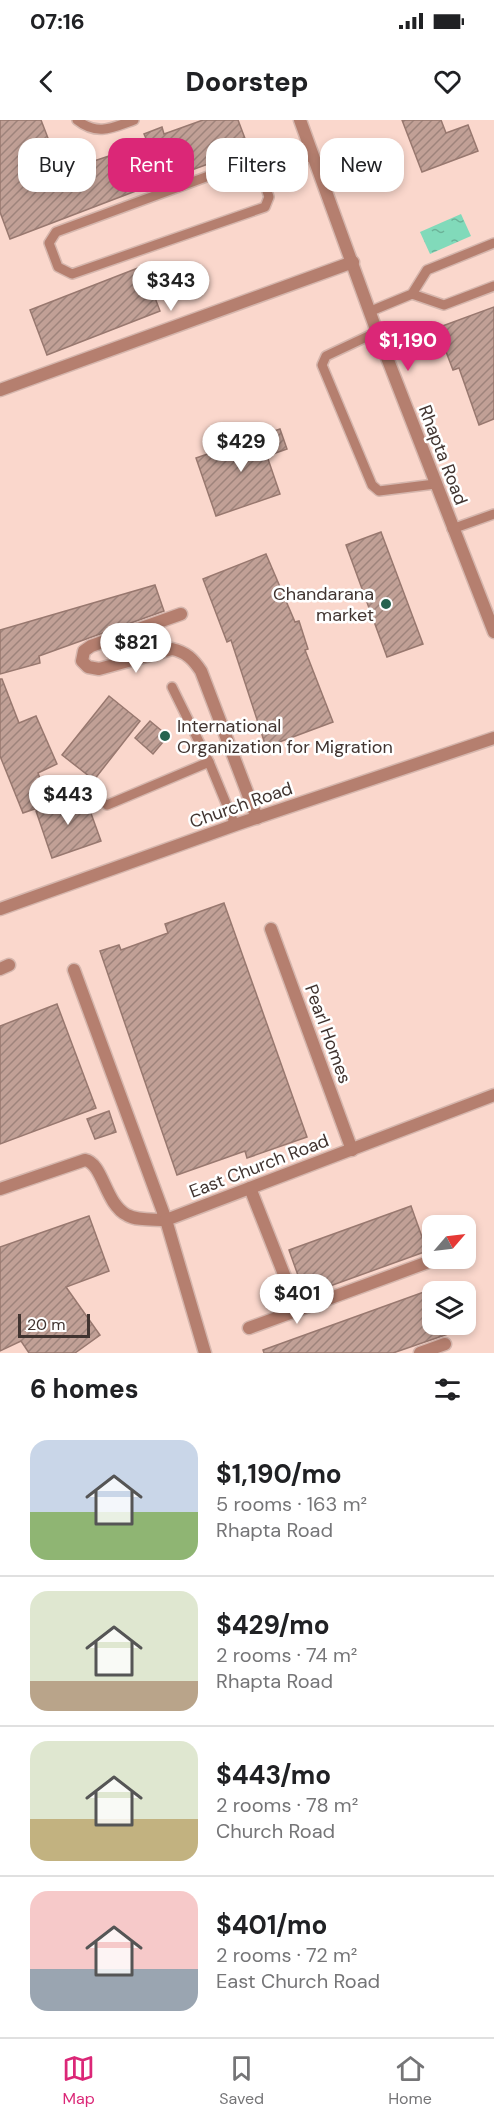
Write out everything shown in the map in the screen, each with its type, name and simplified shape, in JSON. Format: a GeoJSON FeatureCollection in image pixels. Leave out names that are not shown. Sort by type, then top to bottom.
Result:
{"type":"FeatureCollection","features":[{"type":"Feature","properties":{"kind":"street","name":"Rhapta Road"},"geometry":{"type":"LineString","coordinates":[[300,120],[377,332],[494,632]]}},
{"type":"Feature","properties":{"kind":"street"},"geometry":{"type":"LineString","coordinates":[[0,390],[353,262]]}},
{"type":"Feature","properties":{"kind":"street"},"geometry":{"type":"LineString","coordinates":[[181,614],[91,646],[84,651],[82,661],[88,667],[99,669],[172,649],[181,651],[193,659],[201,671],[257,818]]}},
{"type":"Feature","properties":{"kind":"street","name":"Church Road"},"geometry":{"type":"LineString","coordinates":[[0,909],[235,825],[494,738]]}},
{"type":"Feature","properties":{"kind":"street","name":"Pearl Homes"},"geometry":{"type":"LineString","coordinates":[[271,930],[352,1150]]}},
{"type":"Feature","properties":{"kind":"street"},"geometry":{"type":"LineString","coordinates":[[74,970],[166,1220],[205,1353]]}},
{"type":"Feature","properties":{"kind":"street","name":"East Church Road"},"geometry":{"type":"LineString","coordinates":[[166,1220],[494,1095]]}},
{"type":"Feature","properties":{"kind":"street"},"geometry":{"type":"LineString","coordinates":[[0,1189],[85,1160],[95,1165],[109,1198],[120,1211],[130,1217],[166,1220]]}},
{"type":"Feature","properties":{"kind":"street"},"geometry":{"type":"LineString","coordinates":[[250,1188],[298,1310]]}},
{"type":"Feature","properties":{"kind":"street"},"geometry":{"type":"LineString","coordinates":[[249,1328],[422,1264]]}},
{"type":"Feature","properties":{"kind":"street"},"geometry":{"type":"LineString","coordinates":[[420,1353],[445,1344]]}},
{"type":"Feature","properties":{"kind":"lane"},"geometry":{"type":"LineString","coordinates":[[77,120],[88,129],[102,132],[134,120]]}},
{"type":"Feature","properties":{"kind":"lane"},"geometry":{"type":"LineString","coordinates":[[308,157],[313,155]]}},
{"type":"Feature","properties":{"kind":"lane"},"geometry":{"type":"LineString","coordinates":[[244,163],[251,163],[262,176],[269,197],[268,205],[262,208],[72,274],[58,267],[49,243],[56,232],[244,163]]}},
{"type":"Feature","properties":{"kind":"lane"},"geometry":{"type":"LineString","coordinates":[[371,311],[412,294],[427,270],[494,243]]}},
{"type":"Feature","properties":{"kind":"lane"},"geometry":{"type":"LineString","coordinates":[[412,294],[444,304],[494,286]]}},
{"type":"Feature","properties":{"kind":"lane"},"geometry":{"type":"LineString","coordinates":[[377,332],[326,356],[322,365],[372,485],[379,491],[435,484]]}},
{"type":"Feature","properties":{"kind":"lane"},"geometry":{"type":"LineString","coordinates":[[452,528],[494,514]]}},
{"type":"Feature","properties":{"kind":"lane"},"geometry":{"type":"LineString","coordinates":[[172,687],[235,825]]}},
{"type":"Feature","properties":{"kind":"lane"},"geometry":{"type":"LineString","coordinates":[[107,805],[208,762]]}},
{"type":"Feature","properties":{"kind":"water"},"geometry":{"type":"Polygon","coordinates":[[[461,214],[471,236],[430,254],[420,232],[461,214]]]}},
{"type":"Feature","properties":{"kind":"building"},"geometry":{"type":"Polygon","coordinates":[[[0,120],[41,120],[48,138],[18,138],[18,192],[96,192],[96,160],[108,156],[108,192],[133,192],[10,239],[0,212],[0,120]]]}},
{"type":"Feature","properties":{"kind":"building"},"geometry":{"type":"Polygon","coordinates":[[[203,120],[238,120],[245,138],[206,138],[206,165],[194,169],[194,138],[146,138],[144,134],[162,127],[164,134],[203,120]]]}},
{"type":"Feature","properties":{"kind":"building"},"geometry":{"type":"Polygon","coordinates":[[[402,120],[441,120],[446,133],[468,125],[478,151],[422,172],[402,120]]]}},
{"type":"Feature","properties":{"kind":"building"},"geometry":{"type":"Polygon","coordinates":[[[143,266],[160,311],[47,355],[30,310],[143,266]]]}},
{"type":"Feature","properties":{"kind":"building"},"geometry":{"type":"Polygon","coordinates":[[[494,307],[494,419],[479,425],[459,368],[453,370],[437,328],[494,307]]]}},
{"type":"Feature","properties":{"kind":"building"},"geometry":{"type":"Polygon","coordinates":[[[280,429],[287,449],[267,456],[280,494],[216,516],[196,458],[280,429]]]}},
{"type":"Feature","properties":{"kind":"building"},"geometry":{"type":"Polygon","coordinates":[[[381,532],[423,644],[387,657],[346,545],[381,532]]]}},
{"type":"Feature","properties":{"kind":"building"},"geometry":{"type":"Polygon","coordinates":[[[266,554],[295,622],[299,621],[308,649],[305,650],[333,722],[266,747],[231,640],[227,642],[203,579],[266,554]]]}},
{"type":"Feature","properties":{"kind":"building"},"geometry":{"type":"Polygon","coordinates":[[[155,585],[164,611],[39,656],[40,663],[0,674],[0,630],[155,585]]]}},
{"type":"Feature","properties":{"kind":"building"},"geometry":{"type":"Polygon","coordinates":[[[0,679],[2,679],[19,723],[36,716],[57,764],[38,773],[49,804],[23,813],[0,756],[0,679]]]}},
{"type":"Feature","properties":{"kind":"building"},"geometry":{"type":"Polygon","coordinates":[[[109,696],[140,721],[94,780],[62,755],[109,696]]]}},
{"type":"Feature","properties":{"kind":"building"},"geometry":{"type":"Polygon","coordinates":[[[150,721],[168,736],[153,754],[135,738],[150,721]]]}},
{"type":"Feature","properties":{"kind":"building"},"geometry":{"type":"Polygon","coordinates":[[[84,794],[101,841],[52,858],[36,811],[84,794]]]}},
{"type":"Feature","properties":{"kind":"building"},"geometry":{"type":"Polygon","coordinates":[[[224,903],[307,1137],[247,1158],[245,1151],[177,1175],[100,951],[119,945],[121,950],[168,933],[165,924],[224,903]]]}},
{"type":"Feature","properties":{"kind":"building"},"geometry":{"type":"Polygon","coordinates":[[[57,1004],[96,1108],[0,1144],[0,1026],[57,1004]]]}},
{"type":"Feature","properties":{"kind":"building"},"geometry":{"type":"Polygon","coordinates":[[[109,1111],[116,1132],[95,1139],[87,1119],[109,1111]]]}},
{"type":"Feature","properties":{"kind":"building"},"geometry":{"type":"Polygon","coordinates":[[[411,1206],[422,1237],[422,1253],[305,1295],[289,1250],[411,1206]]]}},
{"type":"Feature","properties":{"kind":"building"},"geometry":{"type":"Polygon","coordinates":[[[89,1216],[109,1271],[66,1287],[100,1335],[75,1353],[29,1353],[21,1341],[0,1351],[0,1247],[89,1216]]]}},
{"type":"Feature","properties":{"kind":"building"},"geometry":{"type":"Polygon","coordinates":[[[422,1293],[422,1335],[445,1335],[393,1353],[264,1353],[263,1350],[422,1293]]]}},
{"type":"Feature","properties":{"kind":"place","name":"Chandarana market"},"geometry":{"type":"Point","coordinates":[386,604]}},
{"type":"Feature","properties":{"kind":"place","name":"International Organization for Migration"},"geometry":{"type":"Point","coordinates":[165,736]}}]}
